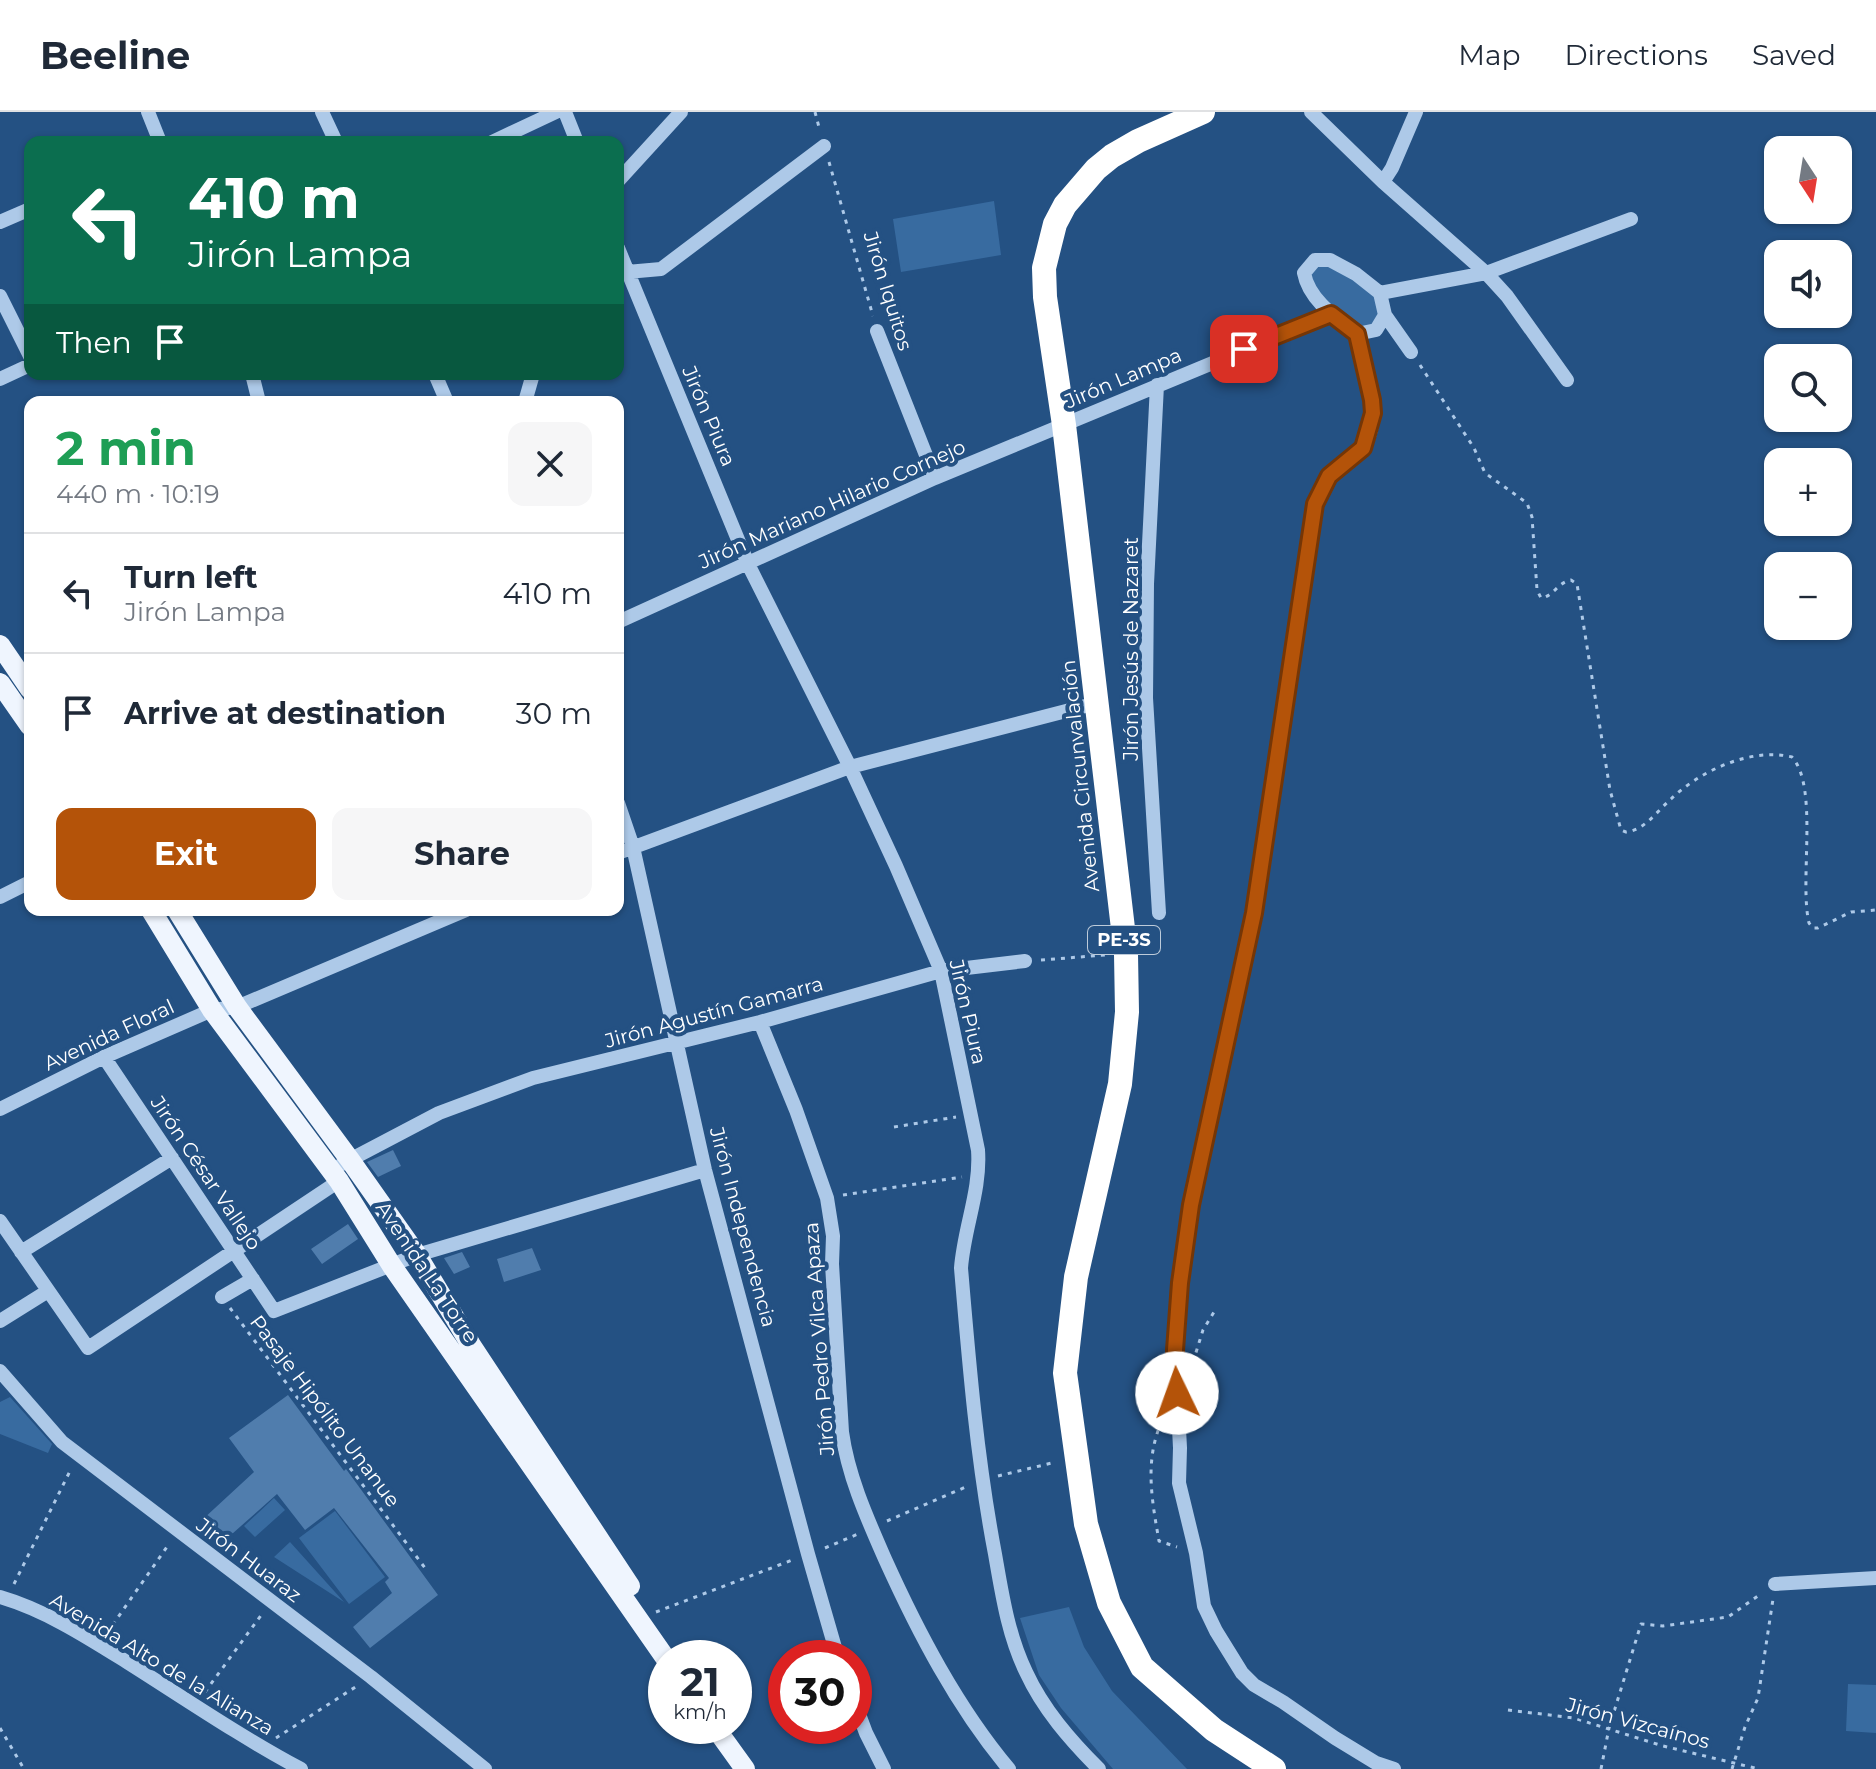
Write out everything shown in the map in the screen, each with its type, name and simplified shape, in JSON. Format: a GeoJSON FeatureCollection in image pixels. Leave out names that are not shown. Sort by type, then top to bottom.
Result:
{"type":"FeatureCollection","features":[{"type":"Feature","properties":{"kind":"highway","name":"Avenida Circunvalación"},"geometry":{"type":"LineString","coordinates":[[1203,112],[1112,156],[1081,185],[1055,224],[1044,268],[1045,297],[1064,425],[1126,954],[1127,1012],[1120,1084],[1076,1277],[1065,1373],[1086,1524],[1109,1603],[1142,1667],[1214,1730],[1274,1769]]}},
{"type":"Feature","properties":{"kind":"main road"},"geometry":{"type":"LineString","coordinates":[[0,645],[24,680]]}},
{"type":"Feature","properties":{"kind":"main road"},"geometry":{"type":"LineString","coordinates":[[0,683],[24,717]]}},
{"type":"Feature","properties":{"kind":"main road","name":"Avenida La Torre"},"geometry":{"type":"LineString","coordinates":[[155,916],[212,1010],[335,1176],[392,1266],[653,1640]]}},
{"type":"Feature","properties":{"kind":"main road","name":"Avenida La Torre"},"geometry":{"type":"LineString","coordinates":[[181,916],[237,1007],[417,1255],[471,1345],[669,1640]]}},
{"type":"Feature","properties":{"kind":"main road"},"geometry":{"type":"LineString","coordinates":[[727,1744],[745,1769]]}},
{"type":"Feature","properties":{"kind":"main road"},"geometry":{"type":"LineString","coordinates":[[742,1744],[760,1769]]}},
{"type":"Feature","properties":{"kind":"street"},"geometry":{"type":"LineString","coordinates":[[148,112],[158,136]]}},
{"type":"Feature","properties":{"kind":"street"},"geometry":{"type":"LineString","coordinates":[[322,112],[333,136]]}},
{"type":"Feature","properties":{"kind":"street"},"geometry":{"type":"LineString","coordinates":[[505,136],[556,112]]}},
{"type":"Feature","properties":{"kind":"street"},"geometry":{"type":"LineString","coordinates":[[565,112],[575,136]]}},
{"type":"Feature","properties":{"kind":"street"},"geometry":{"type":"LineString","coordinates":[[624,174],[681,112]]}},
{"type":"Feature","properties":{"kind":"street"},"geometry":{"type":"LineString","coordinates":[[1311,112],[1383,182],[1486,273],[1507,296],[1567,380]]}},
{"type":"Feature","properties":{"kind":"street"},"geometry":{"type":"LineString","coordinates":[[1383,182],[1416,112]]}},
{"type":"Feature","properties":{"kind":"street"},"geometry":{"type":"LineString","coordinates":[[627,272],[661,269],[824,146]]}},
{"type":"Feature","properties":{"kind":"street"},"geometry":{"type":"LineString","coordinates":[[0,222],[24,212]]}},
{"type":"Feature","properties":{"kind":"street"},"geometry":{"type":"LineString","coordinates":[[1380,293],[1486,273],[1631,219]]}},
{"type":"Feature","properties":{"kind":"street"},"geometry":{"type":"LineString","coordinates":[[1394,1769],[1376,1763],[1254,1685],[1242,1673],[1216,1631],[1204,1606],[1196,1553],[1179,1483],[1175,1350],[1191,1205],[1254,913],[1315,504],[1329,476],[1363,448],[1371,425],[1372,400],[1357,334],[1331,314],[1307,286],[1304,273],[1315,260],[1330,260],[1356,274],[1380,293],[1385,315],[1411,352]]}},
{"type":"Feature","properties":{"kind":"street","name":"Jirón Piura"},"geometry":{"type":"LineString","coordinates":[[624,264],[748,564],[850,767],[941,971],[971,1114],[980,1174],[961,1268],[983,1480],[1005,1607],[1017,1651],[1038,1696],[1056,1722],[1099,1769]]}},
{"type":"Feature","properties":{"kind":"street"},"geometry":{"type":"LineString","coordinates":[[0,296],[24,344]]}},
{"type":"Feature","properties":{"kind":"street","name":"Jirón Lampa"},"geometry":{"type":"LineString","coordinates":[[1064,425],[1331,314]]}},
{"type":"Feature","properties":{"kind":"street"},"geometry":{"type":"LineString","coordinates":[[1357,334],[1376,330],[1385,315]]}},
{"type":"Feature","properties":{"kind":"street","name":"Jirón Iquitos"},"geometry":{"type":"LineString","coordinates":[[877,331],[935,478]]}},
{"type":"Feature","properties":{"kind":"street"},"geometry":{"type":"LineString","coordinates":[[0,379],[24,368]]}},
{"type":"Feature","properties":{"kind":"street","name":"Jirón Jesús de Nazaret"},"geometry":{"type":"LineString","coordinates":[[1157,385],[1147,584],[1146,698],[1159,913]]}},
{"type":"Feature","properties":{"kind":"street","name":"Jirón Mariano Hilario Cornejo"},"geometry":{"type":"LineString","coordinates":[[624,619],[935,478],[1064,425]]}},
{"type":"Feature","properties":{"kind":"street"},"geometry":{"type":"LineString","coordinates":[[624,851],[850,767],[1097,703]]}},
{"type":"Feature","properties":{"kind":"street","name":"Jirón Independencia"},"geometry":{"type":"LineString","coordinates":[[624,821],[633,847],[705,1170],[833,1640]]}},
{"type":"Feature","properties":{"kind":"street"},"geometry":{"type":"LineString","coordinates":[[0,897],[24,885]]}},
{"type":"Feature","properties":{"kind":"street","name":"Avenida Floral"},"geometry":{"type":"LineString","coordinates":[[0,1109],[104,1057],[212,1010],[237,1007],[452,916]]}},
{"type":"Feature","properties":{"kind":"street","name":"Jirón Agustín Gamarra"},"geometry":{"type":"LineString","coordinates":[[48,1291],[88,1348],[234,1251],[335,1176],[350,1160],[439,1113],[533,1078],[760,1022],[941,971],[1025,961]]}},
{"type":"Feature","properties":{"kind":"street","name":"Jirón Pedro Vilca Apaza"},"geometry":{"type":"LineString","coordinates":[[760,1022],[811,1149],[827,1198],[833,1236],[834,1317],[846,1457],[872,1528],[906,1606],[948,1681],[1009,1769]]}},
{"type":"Feature","properties":{"kind":"street","name":"Jirón César Vallejo"},"geometry":{"type":"LineString","coordinates":[[104,1057],[274,1311],[392,1266]]}},
{"type":"Feature","properties":{"kind":"street"},"geometry":{"type":"LineString","coordinates":[[21,1252],[172,1158]]}},
{"type":"Feature","properties":{"kind":"street"},"geometry":{"type":"LineString","coordinates":[[392,1266],[417,1255],[705,1170]]}},
{"type":"Feature","properties":{"kind":"street"},"geometry":{"type":"LineString","coordinates":[[0,1221],[48,1291],[0,1321]]}},
{"type":"Feature","properties":{"kind":"street"},"geometry":{"type":"LineString","coordinates":[[222,1297],[253,1279]]}},
{"type":"Feature","properties":{"kind":"street","name":"Jirón Huaraz"},"geometry":{"type":"LineString","coordinates":[[0,1371],[53,1434],[371,1677],[485,1769]]}},
{"type":"Feature","properties":{"kind":"street"},"geometry":{"type":"LineString","coordinates":[[1775,1584],[1876,1578]]}},
{"type":"Feature","properties":{"kind":"street","name":"Avenida Alto de la Alianza"},"geometry":{"type":"LineString","coordinates":[[3,1598],[35,1610],[99,1645],[301,1769]]}},
{"type":"Feature","properties":{"kind":"street"},"geometry":{"type":"LineString","coordinates":[[872,1744],[884,1769]]}},
{"type":"Feature","properties":{"kind":"path","name":"Jirón Iquitos"},"geometry":{"type":"LineString","coordinates":[[815,112],[877,331]]}},
{"type":"Feature","properties":{"kind":"path"},"geometry":{"type":"LineString","coordinates":[[1411,352],[1474,448],[1485,473],[1527,503],[1532,517],[1538,594],[1541,598],[1548,596],[1563,581],[1571,580],[1577,584],[1610,790],[1621,830],[1639,829],[1685,786],[1711,770],[1770,755],[1792,757],[1801,773],[1806,813],[1809,923],[1813,928],[1818,928],[1851,912],[1876,910]]}},
{"type":"Feature","properties":{"kind":"path"},"geometry":{"type":"LineString","coordinates":[[1025,961],[1126,954]]}},
{"type":"Feature","properties":{"kind":"path"},"geometry":{"type":"LineString","coordinates":[[894,1127],[971,1114]]}},
{"type":"Feature","properties":{"kind":"path"},"geometry":{"type":"LineString","coordinates":[[827,1198],[980,1174]]}},
{"type":"Feature","properties":{"kind":"path","name":"Pasaje Hipólito Unanue"},"geometry":{"type":"LineString","coordinates":[[222,1297],[425,1568]]}},
{"type":"Feature","properties":{"kind":"path"},"geometry":{"type":"LineString","coordinates":[[3,1598],[78,1454]]}},
{"type":"Feature","properties":{"kind":"path"},"geometry":{"type":"LineString","coordinates":[[99,1645],[178,1531]]}},
{"type":"Feature","properties":{"kind":"path"},"geometry":{"type":"LineString","coordinates":[[1601,1769],[1609,1728],[1641,1624],[1691,1624],[1728,1617],[1775,1584]]}},
{"type":"Feature","properties":{"kind":"path"},"geometry":{"type":"LineString","coordinates":[[1732,1769],[1758,1698],[1775,1584]]}},
{"type":"Feature","properties":{"kind":"path"},"geometry":{"type":"LineString","coordinates":[[195,1705],[272,1601]]}},
{"type":"Feature","properties":{"kind":"path"},"geometry":{"type":"LineString","coordinates":[[261,1747],[371,1677]]}},
{"type":"Feature","properties":{"kind":"path","name":"Jirón Vizcaínos"},"geometry":{"type":"LineString","coordinates":[[1508,1710],[1574,1718],[1663,1746],[1759,1769]]}},
{"type":"Feature","properties":{"kind":"path"},"geometry":{"type":"LineString","coordinates":[[0,1728],[24,1769]]}},
{"type":"Feature","properties":{"kind":"shaded area"},"geometry":{"type":"Polygon","coordinates":[[[994,201],[1001,255],[901,272],[893,219],[994,201]]]}},
{"type":"Feature","properties":{"kind":"shaded area"},"geometry":{"type":"Polygon","coordinates":[[[1330,261],[1379,294],[1383,315],[1376,329],[1357,333],[1308,285],[1316,262],[1330,261]]]}},
{"type":"Feature","properties":{"kind":"shaded area"},"geometry":{"type":"Polygon","coordinates":[[[10,1397],[52,1444],[48,1453],[0,1434],[0,1402],[10,1397]]]}},
{"type":"Feature","properties":{"kind":"shaded area"},"geometry":{"type":"Polygon","coordinates":[[[274,1498],[285,1510],[255,1537],[244,1526],[274,1498]]]}},
{"type":"Feature","properties":{"kind":"shaded area"},"geometry":{"type":"Polygon","coordinates":[[[335,1511],[385,1577],[349,1604],[299,1538],[335,1511]]]}},
{"type":"Feature","properties":{"kind":"shaded area"},"geometry":{"type":"Polygon","coordinates":[[[290,1542],[344,1602],[274,1557],[290,1542]]]}},
{"type":"Feature","properties":{"kind":"shaded area"},"geometry":{"type":"Polygon","coordinates":[[[1069,1607],[1084,1647],[1112,1691],[1187,1769],[1113,1769],[1061,1708],[1039,1675],[1020,1618],[1069,1607]]]}},
{"type":"Feature","properties":{"kind":"shaded area"},"geometry":{"type":"Polygon","coordinates":[[[1848,1684],[1876,1685],[1876,1733],[1846,1731],[1848,1684]]]}},
{"type":"Feature","properties":{"kind":"building"},"geometry":{"type":"Polygon","coordinates":[[[393,1150],[401,1166],[378,1177],[367,1162],[393,1150]]]}},
{"type":"Feature","properties":{"kind":"building"},"geometry":{"type":"Polygon","coordinates":[[[348,1224],[358,1239],[322,1264],[311,1249],[348,1224]]]}},
{"type":"Feature","properties":{"kind":"building"},"geometry":{"type":"Polygon","coordinates":[[[532,1248],[541,1270],[504,1282],[497,1259],[532,1248]]]}},
{"type":"Feature","properties":{"kind":"building"},"geometry":{"type":"Polygon","coordinates":[[[462,1252],[470,1267],[454,1274],[444,1258],[462,1252]]]}},
{"type":"Feature","properties":{"kind":"building"},"geometry":{"type":"Polygon","coordinates":[[[288,1395],[438,1595],[370,1648],[353,1627],[392,1593],[385,1582],[389,1578],[334,1508],[305,1530],[277,1494],[223,1542],[202,1520],[254,1472],[229,1438],[288,1395]]]}},
{"type":"Feature","properties":{"kind":"route"},"geometry":{"type":"LineString","coordinates":[[1177,1393],[1175,1350],[1191,1205],[1254,913],[1315,504],[1329,476],[1363,448],[1373,413],[1357,334],[1331,314],[1244,349]]}}]}
